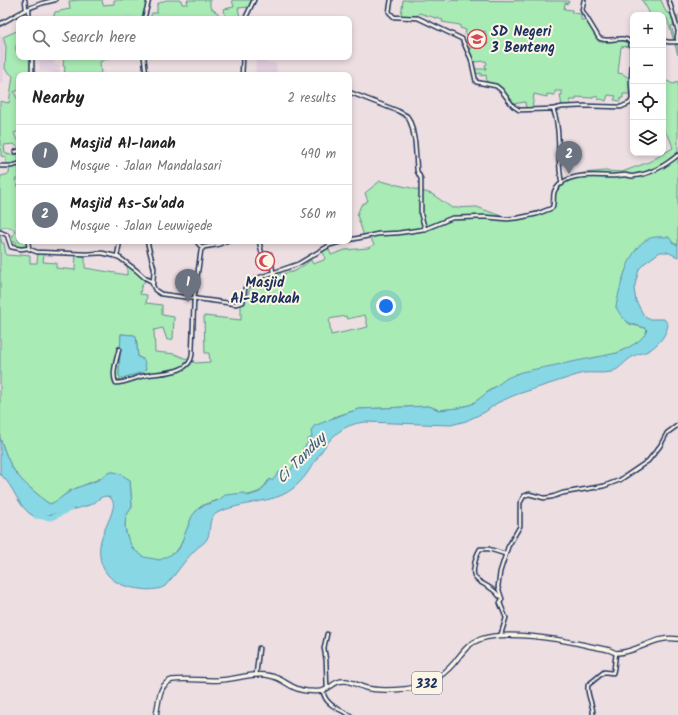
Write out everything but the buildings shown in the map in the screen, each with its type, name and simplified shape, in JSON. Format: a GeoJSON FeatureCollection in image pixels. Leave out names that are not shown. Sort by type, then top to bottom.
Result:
{"type":"FeatureCollection","features":[{"type":"Feature","properties":{"kind":"main road","name":"332"},"geometry":{"type":"LineString","coordinates":[[156,715],[163,686],[167,681],[177,679],[218,681],[256,675],[277,678],[297,690],[323,690],[333,683],[340,681],[349,681],[364,687],[377,689],[405,689],[420,687],[439,677],[471,643],[501,634],[563,641],[616,653],[635,649],[659,640],[678,640]]}},
{"type":"Feature","properties":{"kind":"street"},"geometry":{"type":"LineString","coordinates":[[25,0],[28,16]]}},
{"type":"Feature","properties":{"kind":"street"},"geometry":{"type":"LineString","coordinates":[[0,24],[27,8],[56,0]]}},
{"type":"Feature","properties":{"kind":"street"},"geometry":{"type":"LineString","coordinates":[[145,16],[149,0]]}},
{"type":"Feature","properties":{"kind":"street"},"geometry":{"type":"LineString","coordinates":[[246,16],[254,0]]}},
{"type":"Feature","properties":{"kind":"street"},"geometry":{"type":"LineString","coordinates":[[390,0],[389,12],[394,17],[418,18],[462,39],[471,59],[476,82],[496,86],[501,90],[513,106],[519,110],[585,106],[621,107],[630,103],[632,99],[632,48]]}},
{"type":"Feature","properties":{"kind":"street"},"geometry":{"type":"LineString","coordinates":[[584,0],[582,10],[599,38],[603,40],[627,39],[630,42]]}},
{"type":"Feature","properties":{"kind":"street"},"geometry":{"type":"LineString","coordinates":[[666,42],[678,42],[678,31],[669,0]]}},
{"type":"Feature","properties":{"kind":"street"},"geometry":{"type":"LineString","coordinates":[[32,60],[32,72]]}},
{"type":"Feature","properties":{"kind":"street"},"geometry":{"type":"LineString","coordinates":[[144,60],[146,72]]}},
{"type":"Feature","properties":{"kind":"street"},"geometry":{"type":"LineString","coordinates":[[242,72],[243,60]]}},
{"type":"Feature","properties":{"kind":"street"},"geometry":{"type":"LineString","coordinates":[[352,93],[398,111],[407,116],[409,119],[415,142],[417,171],[421,180],[421,215],[426,229]]}},
{"type":"Feature","properties":{"kind":"street"},"geometry":{"type":"LineString","coordinates":[[553,109],[558,134],[558,159],[562,184]]}},
{"type":"Feature","properties":{"kind":"street"},"geometry":{"type":"LineString","coordinates":[[352,239],[378,234],[404,233],[426,229],[444,220],[452,218],[518,218],[552,208],[555,192],[562,184],[577,177],[625,175],[633,177],[648,173],[666,164],[678,155]]}},
{"type":"Feature","properties":{"kind":"street"},"geometry":{"type":"LineString","coordinates":[[0,166],[16,165]]}},
{"type":"Feature","properties":{"kind":"street"},"geometry":{"type":"LineString","coordinates":[[0,232],[7,235],[11,247],[21,249],[29,248],[31,250],[44,253],[102,253],[117,256],[152,283],[155,290],[161,294],[226,303],[241,303],[243,301],[244,292],[247,285],[255,279],[298,264],[334,244]]}},
{"type":"Feature","properties":{"kind":"street"},"geometry":{"type":"LineString","coordinates":[[28,244],[29,248]]}},
{"type":"Feature","properties":{"kind":"street"},"geometry":{"type":"LineString","coordinates":[[117,256],[119,244]]}},
{"type":"Feature","properties":{"kind":"street"},"geometry":{"type":"LineString","coordinates":[[148,244],[154,268],[152,283]]}},
{"type":"Feature","properties":{"kind":"street"},"geometry":{"type":"LineString","coordinates":[[119,349],[114,371],[114,381],[116,384],[145,375],[173,371],[185,366],[192,360],[194,299],[202,248],[199,244]]}},
{"type":"Feature","properties":{"kind":"street"},"geometry":{"type":"LineString","coordinates":[[202,248],[205,246],[220,244]]}},
{"type":"Feature","properties":{"kind":"street"},"geometry":{"type":"LineString","coordinates":[[260,244],[262,254],[270,254],[273,272]]}},
{"type":"Feature","properties":{"kind":"street"},"geometry":{"type":"LineString","coordinates":[[501,634],[506,618],[500,603],[502,600],[498,587],[500,572],[510,542],[520,526],[520,505],[524,496],[529,494],[544,498],[552,497],[563,493],[604,486],[620,480],[648,461],[660,446],[667,433],[678,425]]}},
{"type":"Feature","properties":{"kind":"street"},"geometry":{"type":"LineString","coordinates":[[502,600],[493,589],[476,579],[473,575],[477,554],[480,549],[489,549],[505,554]]}},
{"type":"Feature","properties":{"kind":"street"},"geometry":{"type":"LineString","coordinates":[[327,634],[324,650],[326,660],[327,688]]}},
{"type":"Feature","properties":{"kind":"street"},"geometry":{"type":"LineString","coordinates":[[256,675],[259,648]]}},
{"type":"Feature","properties":{"kind":"street"},"geometry":{"type":"LineString","coordinates":[[594,715],[588,685],[604,672],[612,672],[614,669],[616,653]]}},
{"type":"Feature","properties":{"kind":"street"},"geometry":{"type":"LineString","coordinates":[[323,690],[323,694],[329,704],[350,715]]}},
{"type":"Feature","properties":{"kind":"shaded area","name":"SD Negeri 3 Benteng"},"geometry":{"type":"Polygon","coordinates":[[[485,31],[488,42],[468,47],[467,34],[485,31]]]}},
{"type":"Feature","properties":{"kind":"shaded area"},"geometry":{"type":"Polygon","coordinates":[[[0,34],[4,42],[3,83],[0,83],[0,34]]]}},
{"type":"Feature","properties":{"kind":"shaded area"},"geometry":{"type":"Polygon","coordinates":[[[40,60],[55,60],[54,64],[60,65],[59,72],[40,70],[40,60]]]}},
{"type":"Feature","properties":{"kind":"shaded area"},"geometry":{"type":"Polygon","coordinates":[[[256,60],[276,64],[277,72],[255,72],[256,60]]]}},
{"type":"Feature","properties":{"kind":"green space"},"geometry":{"type":"Polygon","coordinates":[[[102,0],[103,5],[114,4],[114,0],[148,0],[144,16],[54,16],[55,12],[70,9],[69,1],[102,0]]]}},
{"type":"Feature","properties":{"kind":"green space"},"geometry":{"type":"Polygon","coordinates":[[[166,0],[181,0],[182,4],[188,4],[187,0],[210,0],[210,7],[221,16],[151,16],[152,13],[157,13],[157,4],[166,0]]]}},
{"type":"Feature","properties":{"kind":"green space"},"geometry":{"type":"Polygon","coordinates":[[[232,0],[253,0],[249,7],[238,8],[240,16],[224,16],[225,15],[224,9],[234,7],[232,0]]]}},
{"type":"Feature","properties":{"kind":"green space"},"geometry":{"type":"Polygon","coordinates":[[[403,0],[569,1],[568,4],[565,3],[564,9],[572,10],[572,13],[581,14],[581,20],[587,20],[599,42],[627,40],[630,46],[621,47],[618,73],[623,74],[630,79],[630,94],[623,94],[623,98],[621,98],[620,101],[614,100],[616,96],[608,95],[606,101],[601,99],[598,100],[598,97],[593,96],[592,98],[576,97],[576,100],[570,100],[571,105],[562,106],[560,95],[562,95],[562,91],[555,91],[555,95],[547,94],[547,97],[534,94],[532,109],[526,109],[525,102],[513,104],[502,90],[487,83],[486,75],[481,76],[481,73],[475,74],[474,69],[486,69],[485,65],[487,64],[486,61],[473,62],[469,48],[488,44],[485,31],[465,35],[466,30],[460,28],[460,25],[442,22],[443,20],[419,13],[416,17],[401,16],[403,0]]]}},
{"type":"Feature","properties":{"kind":"green space"},"geometry":{"type":"Polygon","coordinates":[[[642,0],[661,0],[666,12],[649,12],[642,0]]]}},
{"type":"Feature","properties":{"kind":"green space"},"geometry":{"type":"Polygon","coordinates":[[[666,12],[674,16],[678,15],[678,23],[671,26],[678,49],[678,55],[667,18],[666,19],[666,12]]]}},
{"type":"Feature","properties":{"kind":"green space"},"geometry":{"type":"Polygon","coordinates":[[[16,31],[16,60],[31,60],[30,72],[16,72],[16,91],[14,92],[16,96],[16,132],[14,133],[16,138],[16,146],[14,144],[4,145],[5,152],[9,155],[16,154],[16,242],[11,241],[15,230],[9,227],[2,227],[0,234],[0,181],[1,176],[9,174],[10,165],[6,165],[6,157],[1,156],[0,150],[0,101],[9,103],[13,76],[5,69],[6,47],[3,37],[16,31]]]}},
{"type":"Feature","properties":{"kind":"green space"},"geometry":{"type":"Polygon","coordinates":[[[64,60],[104,60],[100,62],[101,72],[64,72],[65,67],[63,66],[64,60]]]}},
{"type":"Feature","properties":{"kind":"green space"},"geometry":{"type":"Polygon","coordinates":[[[666,80],[673,84],[678,82],[678,245],[673,243],[640,245],[625,272],[616,307],[629,324],[645,328],[647,330],[639,341],[630,347],[617,353],[492,388],[472,404],[458,408],[439,410],[429,406],[359,409],[334,417],[324,423],[312,437],[305,452],[288,473],[283,474],[272,481],[270,479],[262,490],[258,492],[211,502],[204,504],[199,508],[190,522],[184,538],[176,552],[170,557],[161,560],[145,558],[138,554],[129,541],[125,525],[126,517],[132,507],[130,480],[114,472],[108,473],[99,479],[69,491],[56,502],[50,504],[22,480],[9,462],[0,438],[0,235],[2,243],[4,243],[6,255],[30,255],[30,263],[37,263],[38,253],[44,254],[43,262],[56,263],[56,268],[75,270],[76,255],[85,256],[85,268],[127,275],[127,265],[145,281],[141,287],[140,294],[147,295],[146,303],[162,305],[162,315],[174,317],[173,339],[167,340],[163,328],[154,330],[155,352],[175,354],[196,363],[210,362],[209,353],[205,353],[204,316],[241,320],[241,305],[253,284],[260,278],[295,271],[311,260],[313,264],[324,260],[325,257],[323,252],[328,247],[331,255],[345,250],[368,248],[374,245],[369,235],[364,236],[357,215],[361,205],[368,201],[365,193],[380,181],[432,194],[452,208],[477,207],[506,218],[516,218],[550,207],[554,190],[566,179],[584,173],[605,171],[622,172],[649,162],[659,156],[666,156],[666,152],[673,148],[666,133],[666,80]],[[365,315],[347,319],[346,316],[329,319],[331,335],[368,327],[365,315]],[[121,334],[119,376],[122,378],[143,372],[143,359],[138,357],[136,336],[121,334]]]}},
{"type":"Feature","properties":{"kind":"green space"},"geometry":{"type":"Polygon","coordinates":[[[16,242],[16,244],[27,244],[26,248],[15,248],[16,242]]]}},
{"type":"Feature","properties":{"kind":"water"},"geometry":{"type":"Polygon","coordinates":[[[653,237],[669,237],[673,243],[678,245],[678,257],[667,252],[660,252],[646,262],[639,269],[634,289],[636,301],[644,316],[648,319],[664,319],[668,324],[664,336],[652,349],[637,354],[618,369],[611,372],[583,373],[515,395],[497,403],[485,412],[466,421],[451,425],[365,422],[349,426],[337,433],[328,443],[304,477],[294,487],[282,495],[275,498],[226,509],[213,516],[211,518],[209,533],[206,540],[192,553],[165,586],[160,588],[145,590],[132,588],[116,582],[105,571],[101,563],[100,545],[113,508],[113,502],[110,498],[105,496],[94,503],[83,507],[56,514],[35,517],[24,508],[5,479],[0,474],[0,438],[9,462],[17,474],[28,486],[50,504],[74,489],[97,481],[106,474],[115,472],[122,475],[130,480],[132,507],[126,516],[126,534],[133,549],[144,557],[160,560],[179,549],[192,516],[200,507],[219,500],[225,495],[244,493],[248,496],[260,492],[270,479],[272,481],[280,471],[283,474],[288,473],[305,452],[303,448],[308,443],[307,440],[312,437],[311,431],[314,426],[359,409],[429,406],[439,410],[458,408],[472,404],[507,378],[521,372],[617,353],[635,344],[642,338],[647,330],[628,322],[624,319],[616,307],[622,280],[630,259],[641,243],[653,237]]]}},
{"type":"Feature","properties":{"kind":"water"},"geometry":{"type":"Polygon","coordinates":[[[121,334],[136,336],[138,357],[144,360],[146,369],[143,372],[122,378],[119,376],[121,334]]]}},
{"type":"Feature","properties":{"kind":"waterway","name":"Ci Tanduy"},"geometry":{"type":"LineString","coordinates":[[36,516],[51,518],[70,509]]}},
{"type":"Feature","properties":{"kind":"place","name":"SD Negeri 3 Benteng"},"geometry":{"type":"Point","coordinates":[477,39]}},
{"type":"Feature","properties":{"kind":"place","name":"Masjid As-Su'ada"},"geometry":{"type":"Point","coordinates":[569,174]}},
{"type":"Feature","properties":{"kind":"place","name":"Masjid Al-Barokah"},"geometry":{"type":"Point","coordinates":[265,261]}},
{"type":"Feature","properties":{"kind":"place","name":"Masjid Al-Ianah"},"geometry":{"type":"Point","coordinates":[188,302]}}]}
